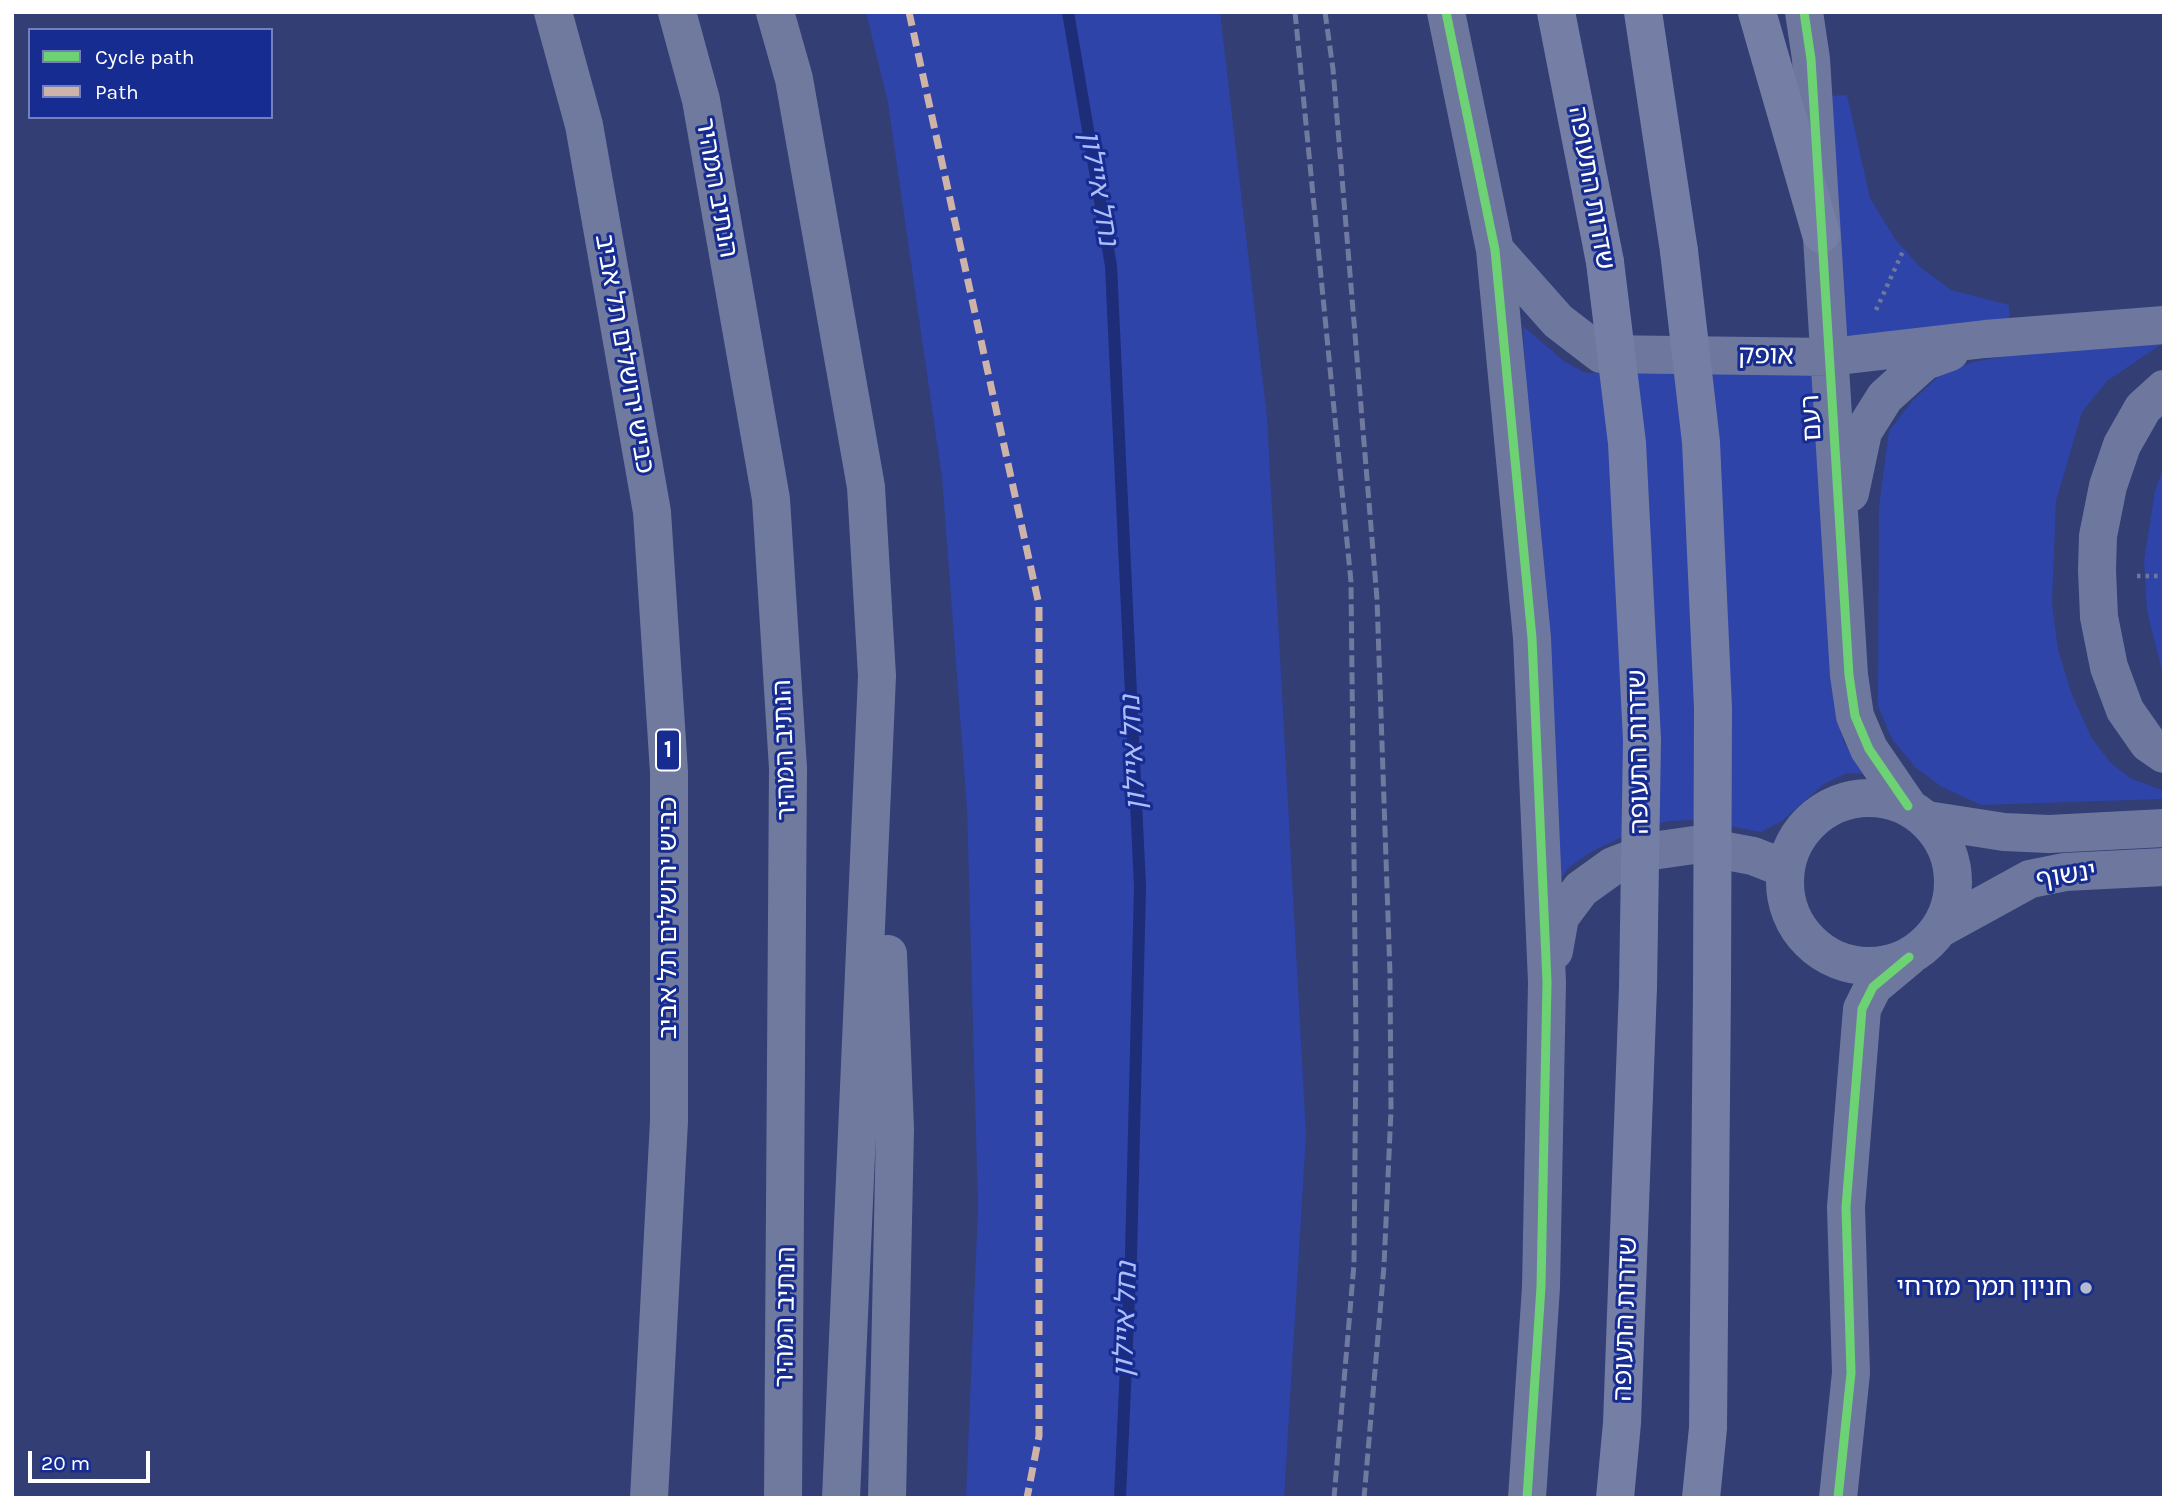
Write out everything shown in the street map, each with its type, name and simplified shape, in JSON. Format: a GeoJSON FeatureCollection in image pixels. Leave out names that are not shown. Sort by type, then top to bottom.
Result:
{"type":"FeatureCollection","features":[{"type":"Feature","properties":{"kind":"highway","name":"כביש ירושלים תל אביב"},"geometry":{"type":"LineString","coordinates":[[553,12],[584,125],[652,512],[669,772],[669,1121],[649,1498]]}},
{"type":"Feature","properties":{"kind":"highway","name":"הנתיב המהיר"},"geometry":{"type":"LineString","coordinates":[[677,12],[701,100],[771,499],[788,768],[783,1498]]}},
{"type":"Feature","properties":{"kind":"highway"},"geometry":{"type":"LineString","coordinates":[[775,12],[794,79],[866,487],[877,676],[895,1129],[887,1498]]}},
{"type":"Feature","properties":{"kind":"highway"},"geometry":{"type":"LineString","coordinates":[[841,1498],[877,676]]}},
{"type":"Feature","properties":{"kind":"main road","name":"שדרות התעופה"},"geometry":{"type":"LineString","coordinates":[[1556,12],[1605,262],[1627,443],[1642,740],[1638,987],[1622,1423],[1615,1498]]}},
{"type":"Feature","properties":{"kind":"main road"},"geometry":{"type":"LineString","coordinates":[[1643,12],[1679,251],[1701,442],[1713,708],[1708,1428],[1701,1498]]}},
{"type":"Feature","properties":{"kind":"main road"},"geometry":{"type":"LineString","coordinates":[[1757,12],[1821,234]]}},
{"type":"Feature","properties":{"kind":"street"},"geometry":{"type":"LineString","coordinates":[[1447,12],[1495,250],[1532,638],[1547,982],[1541,1287],[1527,1498]]}},
{"type":"Feature","properties":{"kind":"street","name":"רעם"},"geometry":{"type":"LineString","coordinates":[[1804,12],[1811,59],[1849,676],[1855,716],[1869,749],[1917,813]]}},
{"type":"Feature","properties":{"kind":"street","name":"אופק"},"geometry":{"type":"LineString","coordinates":[[1495,250],[1558,321],[1601,354],[1830,357],[1985,339],[2164,325]]}},
{"type":"Feature","properties":{"kind":"street"},"geometry":{"type":"LineString","coordinates":[[1840,561],[1853,472],[1863,432],[1883,401],[1924,361],[1985,339]]}},
{"type":"Feature","properties":{"kind":"street"},"geometry":{"type":"LineString","coordinates":[[2164,389],[2143,408],[2122,445],[2108,486],[2098,536],[2097,570],[2099,617],[2109,667],[2125,710],[2148,743],[2164,754]]}},
{"type":"Feature","properties":{"kind":"street"},"geometry":{"type":"LineString","coordinates":[[1838,1498],[1851,1373],[1846,1207],[1862,1009],[1874,987],[1909,957],[1939,929],[1950,908],[1954,884],[1951,861],[1942,839],[1917,813],[1886,799],[1863,797],[1841,802],[1821,812],[1804,827],[1791,848],[1786,869],[1785,894],[1793,918],[1807,939],[1826,954],[1849,964],[1891,965],[1909,957]]}},
{"type":"Feature","properties":{"kind":"street","name":"ינשוף"},"geometry":{"type":"LineString","coordinates":[[1917,813],[2004,832],[2049,834],[2164,828]]}},
{"type":"Feature","properties":{"kind":"street"},"geometry":{"type":"LineString","coordinates":[[1547,982],[1560,917],[1581,889],[1614,866],[1652,851],[1694,845],[1753,856],[1786,869]]}},
{"type":"Feature","properties":{"kind":"street","name":"ינשוף"},"geometry":{"type":"LineString","coordinates":[[1939,929],[2030,879],[2065,872],[2164,867]]}},
{"type":"Feature","properties":{"kind":"path"},"geometry":{"type":"LineString","coordinates":[[1873,317],[1904,249]]}},
{"type":"Feature","properties":{"kind":"path"},"geometry":{"type":"LineString","coordinates":[[2136,576],[2164,576]]}},
{"type":"Feature","properties":{"kind":"shaded area"},"geometry":{"type":"Polygon","coordinates":[[[866,12],[1220,12],[1267,417],[1306,1135],[1284,1498],[966,1498],[978,1207],[967,808],[942,478],[888,103],[866,12]]]}},
{"type":"Feature","properties":{"kind":"shaded area"},"geometry":{"type":"Polygon","coordinates":[[[1847,95],[1870,198],[1895,239],[1920,267],[1951,290],[2009,305],[2010,322],[1842,339],[1831,96],[1847,95]]]}},
{"type":"Feature","properties":{"kind":"shaded area"},"geometry":{"type":"Polygon","coordinates":[[[1523,326],[1565,362],[1586,373],[1817,371],[1836,712],[1844,742],[1863,774],[1847,773],[1824,784],[1782,821],[1761,832],[1694,820],[1668,821],[1630,833],[1591,852],[1568,868],[1552,892],[1523,326]]]}},
{"type":"Feature","properties":{"kind":"shaded area"},"geometry":{"type":"Polygon","coordinates":[[[2162,344],[2107,381],[2082,412],[2056,501],[2052,604],[2058,649],[2071,692],[2091,737],[2110,762],[2130,778],[2164,791],[2164,799],[1981,805],[1942,787],[1916,768],[1892,739],[1878,706],[1879,507],[1889,431],[1913,400],[1940,375],[1973,362],[2043,349],[2162,344]]]}},
{"type":"Feature","properties":{"kind":"shaded area"},"geometry":{"type":"Polygon","coordinates":[[[2164,465],[2164,679],[2147,611],[2144,561],[2155,491],[2164,465]]]}},
{"type":"Feature","properties":{"kind":"waterway","name":"נחל איילון"},"geometry":{"type":"LineString","coordinates":[[1068,12],[1111,266],[1140,887],[1131,1255],[1120,1498]]}},
{"type":"Feature","properties":{"kind":"railway"},"geometry":{"type":"LineString","coordinates":[[1295,12],[1351,582],[1356,1041],[1354,1264],[1334,1498]]}},
{"type":"Feature","properties":{"kind":"railway"},"geometry":{"type":"LineString","coordinates":[[1325,12],[1333,69],[1377,599],[1390,974],[1391,1110],[1384,1266],[1364,1498]]}},
{"type":"Feature","properties":{"kind":"marked path"},"geometry":{"type":"LineString","coordinates":[[909,12],[1039,605],[1039,1436],[1027,1498]]}},
{"type":"Feature","properties":{"kind":"cycle path"},"geometry":{"type":"LineString","coordinates":[[1446,12],[1495,250],[1532,638],[1547,982],[1541,1287],[1527,1498]]}},
{"type":"Feature","properties":{"kind":"cycle path"},"geometry":{"type":"LineString","coordinates":[[1804,12],[1811,59],[1849,675],[1855,716],[1869,749],[1908,806]]}},
{"type":"Feature","properties":{"kind":"cycle path"},"geometry":{"type":"LineString","coordinates":[[1838,1498],[1851,1373],[1846,1207],[1862,1009],[1873,987],[1909,957]]}},
{"type":"Feature","properties":{"kind":"place","name":"חניון תמך מזרחי"},"geometry":{"type":"Point","coordinates":[2086,1288]}}]}
